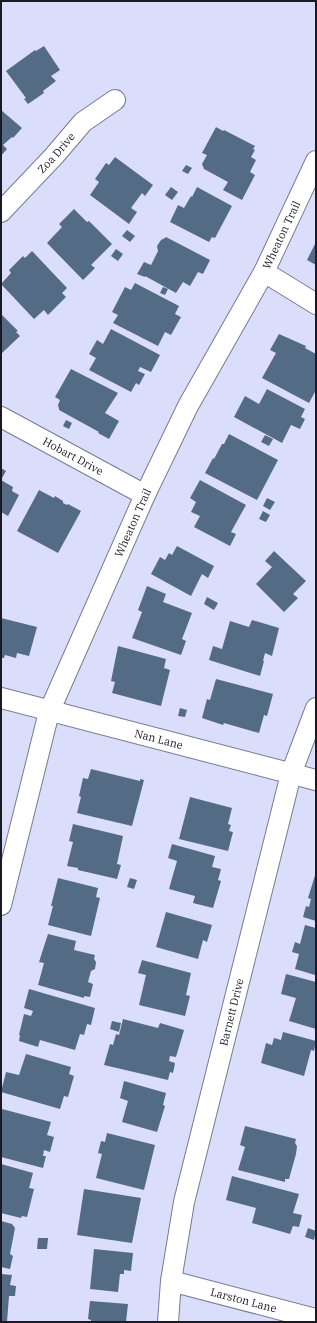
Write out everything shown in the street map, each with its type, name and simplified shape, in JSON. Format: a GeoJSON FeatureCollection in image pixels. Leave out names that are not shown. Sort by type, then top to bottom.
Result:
{"type":"FeatureCollection","features":[{"type":"Feature","properties":{"kind":"street","name":"Zoa Drive"},"geometry":{"type":"LineString","coordinates":[[1,212],[54,156],[83,122],[115,100]]}},
{"type":"Feature","properties":{"kind":"street","name":"Wheaton Trail"},"geometry":{"type":"LineString","coordinates":[[1,905],[49,712],[145,495],[188,406],[264,272],[316,161]]}},
{"type":"Feature","properties":{"kind":"street"},"geometry":{"type":"LineString","coordinates":[[264,272],[316,304]]}},
{"type":"Feature","properties":{"kind":"street","name":"Hobart Drive"},"geometry":{"type":"LineString","coordinates":[[1,417],[145,495]]}},
{"type":"Feature","properties":{"kind":"street","name":"Nan Lane"},"geometry":{"type":"LineString","coordinates":[[1,698],[49,712],[316,780]]}},
{"type":"Feature","properties":{"kind":"street","name":"Barnett Drive"},"geometry":{"type":"LineString","coordinates":[[168,1322],[171,1281],[184,1202],[292,774],[316,708]]}},
{"type":"Feature","properties":{"kind":"street","name":"Larston Lane"},"geometry":{"type":"LineString","coordinates":[[171,1281],[316,1319]]}},
{"type":"Feature","properties":{"kind":"building"},"geometry":{"type":"Polygon","coordinates":[[[44,46],[60,70],[51,76],[56,81],[43,91],[44,93],[28,104],[24,99],[26,98],[6,71],[35,50],[36,51],[44,46]]]}},
{"type":"Feature","properties":{"kind":"building"},"geometry":{"type":"Polygon","coordinates":[[[1,110],[22,128],[13,138],[12,137],[3,145],[7,149],[1,156],[1,110]]]}},
{"type":"Feature","properties":{"kind":"building"},"geometry":{"type":"Polygon","coordinates":[[[216,127],[255,146],[253,149],[255,150],[251,157],[256,160],[250,172],[255,175],[242,200],[223,190],[228,182],[204,169],[202,164],[207,155],[202,153],[216,127]]]}},
{"type":"Feature","properties":{"kind":"building"},"geometry":{"type":"Polygon","coordinates":[[[115,157],[153,185],[145,196],[142,193],[131,208],[137,212],[129,224],[90,195],[99,182],[95,179],[106,163],[109,165],[115,157]]]}},
{"type":"Feature","properties":{"kind":"building"},"geometry":{"type":"Polygon","coordinates":[[[186,165],[192,168],[188,174],[182,171],[186,165]]]}},
{"type":"Feature","properties":{"kind":"building"},"geometry":{"type":"Polygon","coordinates":[[[171,187],[178,192],[172,200],[165,195],[171,187]]]}},
{"type":"Feature","properties":{"kind":"building"},"geometry":{"type":"Polygon","coordinates":[[[197,187],[232,206],[215,238],[212,237],[209,242],[170,222],[178,205],[184,208],[197,187]]]}},
{"type":"Feature","properties":{"kind":"building"},"geometry":{"type":"Polygon","coordinates":[[[74,209],[87,222],[89,221],[112,244],[91,265],[95,268],[83,280],[47,243],[62,227],[59,224],[74,209]]]}},
{"type":"Feature","properties":{"kind":"building"},"geometry":{"type":"Polygon","coordinates":[[[127,230],[135,236],[130,242],[122,236],[127,230]]]}},
{"type":"Feature","properties":{"kind":"building"},"geometry":{"type":"Polygon","coordinates":[[[166,237],[210,260],[203,274],[198,272],[190,286],[183,282],[176,293],[145,276],[137,274],[144,262],[151,265],[158,251],[157,246],[161,240],[166,237]]]}},
{"type":"Feature","properties":{"kind":"building"},"geometry":{"type":"Polygon","coordinates":[[[316,242],[316,265],[307,260],[316,242]]]}},
{"type":"Feature","properties":{"kind":"building"},"geometry":{"type":"Polygon","coordinates":[[[116,249],[123,254],[118,261],[111,256],[116,249]]]}},
{"type":"Feature","properties":{"kind":"building"},"geometry":{"type":"Polygon","coordinates":[[[32,251],[67,288],[62,293],[66,297],[48,315],[44,310],[34,319],[1,284],[11,273],[9,270],[23,256],[25,258],[32,251]]]}},
{"type":"Feature","properties":{"kind":"building"},"geometry":{"type":"Polygon","coordinates":[[[135,283],[179,306],[175,314],[181,317],[171,335],[165,332],[158,346],[113,323],[118,315],[112,312],[125,287],[131,290],[135,283]]]}},
{"type":"Feature","properties":{"kind":"building"},"geometry":{"type":"Polygon","coordinates":[[[163,287],[168,289],[165,295],[160,293],[163,287]]]}},
{"type":"Feature","properties":{"kind":"building"},"geometry":{"type":"Polygon","coordinates":[[[1,314],[18,331],[16,332],[20,336],[1,354],[1,314]]]}},
{"type":"Feature","properties":{"kind":"building"},"geometry":{"type":"Polygon","coordinates":[[[111,329],[160,355],[151,372],[140,367],[138,371],[145,374],[139,385],[136,383],[131,392],[89,370],[96,358],[89,354],[97,340],[103,344],[111,329]]]}},
{"type":"Feature","properties":{"kind":"building"},"geometry":{"type":"Polygon","coordinates":[[[279,334],[306,346],[305,348],[316,354],[316,390],[309,403],[262,378],[276,353],[270,350],[279,334]]]}},
{"type":"Feature","properties":{"kind":"building"},"geometry":{"type":"Polygon","coordinates":[[[71,369],[118,393],[105,413],[119,421],[109,439],[59,410],[58,405],[60,400],[55,397],[71,369]]]}},
{"type":"Feature","properties":{"kind":"building"},"geometry":{"type":"Polygon","coordinates":[[[267,389],[305,409],[301,417],[305,419],[300,429],[291,425],[282,443],[234,417],[245,396],[259,404],[267,389]]]}},
{"type":"Feature","properties":{"kind":"building"},"geometry":{"type":"Polygon","coordinates":[[[66,420],[72,423],[69,429],[63,426],[66,420]]]}},
{"type":"Feature","properties":{"kind":"building"},"geometry":{"type":"Polygon","coordinates":[[[229,434],[278,460],[257,500],[205,473],[229,434]]]}},
{"type":"Feature","properties":{"kind":"building"},"geometry":{"type":"Polygon","coordinates":[[[265,435],[273,439],[269,446],[261,442],[265,435]]]}},
{"type":"Feature","properties":{"kind":"building"},"geometry":{"type":"Polygon","coordinates":[[[1,468],[6,471],[1,480],[1,468]]]}},
{"type":"Feature","properties":{"kind":"building"},"geometry":{"type":"Polygon","coordinates":[[[1,480],[13,487],[12,491],[19,495],[8,516],[1,512],[1,480]]]}},
{"type":"Feature","properties":{"kind":"building"},"geometry":{"type":"Polygon","coordinates":[[[200,480],[246,505],[231,532],[236,534],[230,546],[194,527],[200,516],[191,512],[196,502],[190,498],[200,480]]]}},
{"type":"Feature","properties":{"kind":"building"},"geometry":{"type":"Polygon","coordinates":[[[39,490],[54,498],[55,496],[63,501],[63,503],[81,511],[58,553],[17,531],[39,490]]]}},
{"type":"Feature","properties":{"kind":"building"},"geometry":{"type":"Polygon","coordinates":[[[267,498],[275,502],[270,510],[263,506],[267,498]]]}},
{"type":"Feature","properties":{"kind":"building"},"geometry":{"type":"Polygon","coordinates":[[[263,511],[270,515],[266,522],[259,519],[263,511]]]}},
{"type":"Feature","properties":{"kind":"building"},"geometry":{"type":"Polygon","coordinates":[[[177,546],[214,566],[208,578],[202,574],[191,596],[151,574],[160,557],[165,560],[169,553],[172,555],[177,546]]]}},
{"type":"Feature","properties":{"kind":"building"},"geometry":{"type":"Polygon","coordinates":[[[274,551],[306,581],[293,594],[298,598],[284,612],[256,584],[272,567],[265,561],[274,551]]]}},
{"type":"Feature","properties":{"kind":"building"},"geometry":{"type":"Polygon","coordinates":[[[147,586],[166,594],[163,602],[192,613],[182,639],[186,641],[181,655],[132,638],[142,612],[138,610],[147,586]]]}},
{"type":"Feature","properties":{"kind":"building"},"geometry":{"type":"Polygon","coordinates":[[[207,597],[218,603],[214,610],[204,604],[207,597]]]}},
{"type":"Feature","properties":{"kind":"building"},"geometry":{"type":"Polygon","coordinates":[[[1,618],[37,627],[29,656],[17,653],[16,658],[5,655],[4,658],[1,658],[1,618]]]}},
{"type":"Feature","properties":{"kind":"building"},"geometry":{"type":"Polygon","coordinates":[[[252,620],[279,628],[272,656],[265,653],[260,676],[209,660],[213,646],[222,649],[230,621],[249,627],[252,620]]]}},
{"type":"Feature","properties":{"kind":"building"},"geometry":{"type":"Polygon","coordinates":[[[118,646],[166,659],[164,668],[170,670],[161,706],[112,693],[115,682],[111,681],[118,646]]]}},
{"type":"Feature","properties":{"kind":"building"},"geometry":{"type":"Polygon","coordinates":[[[216,679],[273,694],[267,716],[264,715],[259,733],[224,723],[223,725],[202,718],[207,699],[210,700],[216,679]]]}},
{"type":"Feature","properties":{"kind":"building"},"geometry":{"type":"Polygon","coordinates":[[[180,708],[187,710],[185,717],[178,716],[180,708]]]}},
{"type":"Feature","properties":{"kind":"building"},"geometry":{"type":"Polygon","coordinates":[[[91,769],[140,781],[140,779],[144,780],[132,826],[77,813],[81,797],[79,796],[83,778],[88,779],[91,769]]]}},
{"type":"Feature","properties":{"kind":"building"},"geometry":{"type":"Polygon","coordinates":[[[190,797],[232,808],[228,824],[231,825],[229,831],[233,832],[228,851],[179,839],[190,797]]]}},
{"type":"Feature","properties":{"kind":"building"},"geometry":{"type":"Polygon","coordinates":[[[73,824],[123,836],[117,864],[121,865],[117,879],[67,866],[73,842],[69,841],[73,824]]]}},
{"type":"Feature","properties":{"kind":"building"},"geometry":{"type":"Polygon","coordinates":[[[172,844],[215,856],[212,867],[221,869],[218,880],[221,881],[213,908],[193,903],[195,896],[169,889],[177,861],[168,858],[172,844]]]}},
{"type":"Feature","properties":{"kind":"building"},"geometry":{"type":"Polygon","coordinates":[[[316,872],[316,921],[303,917],[306,906],[309,907],[311,899],[308,898],[316,872]]]}},
{"type":"Feature","properties":{"kind":"building"},"geometry":{"type":"Polygon","coordinates":[[[58,878],[98,888],[96,897],[100,898],[91,936],[48,925],[58,878]]]}},
{"type":"Feature","properties":{"kind":"building"},"geometry":{"type":"Polygon","coordinates":[[[130,878],[137,880],[134,889],[127,887],[130,878]]]}},
{"type":"Feature","properties":{"kind":"building"},"geometry":{"type":"Polygon","coordinates":[[[166,912],[212,925],[207,942],[203,940],[198,959],[156,947],[166,912]]]}},
{"type":"Feature","properties":{"kind":"building"},"geometry":{"type":"Polygon","coordinates":[[[305,925],[316,928],[315,975],[295,969],[299,954],[292,952],[295,942],[300,944],[305,925]]]}},
{"type":"Feature","properties":{"kind":"building"},"geometry":{"type":"Polygon","coordinates":[[[48,934],[76,941],[74,950],[95,955],[95,969],[91,971],[88,982],[93,984],[90,997],[84,996],[84,998],[38,985],[44,963],[39,962],[48,934]]]}},
{"type":"Feature","properties":{"kind":"building"},"geometry":{"type":"Polygon","coordinates":[[[142,960],[191,973],[186,995],[190,996],[185,1016],[139,1005],[146,975],[138,973],[142,960]]]}},
{"type":"Feature","properties":{"kind":"building"},"geometry":{"type":"Polygon","coordinates":[[[286,974],[316,982],[316,1029],[289,1021],[296,998],[281,994],[286,974]]]}},
{"type":"Feature","properties":{"kind":"building"},"geometry":{"type":"Polygon","coordinates":[[[29,989],[95,1008],[91,1025],[87,1024],[84,1035],[80,1034],[75,1050],[40,1040],[38,1047],[19,1041],[24,1014],[31,1016],[33,1011],[24,1008],[29,989]]]}},
{"type":"Feature","properties":{"kind":"building"},"geometry":{"type":"Polygon","coordinates":[[[123,1019],[158,1028],[160,1023],[184,1030],[176,1057],[170,1056],[169,1061],[175,1063],[173,1073],[170,1072],[168,1080],[104,1065],[110,1044],[113,1045],[116,1034],[119,1035],[123,1019]]]}},
{"type":"Feature","properties":{"kind":"building"},"geometry":{"type":"Polygon","coordinates":[[[112,1021],[121,1023],[119,1032],[110,1029],[112,1021]]]}},
{"type":"Feature","properties":{"kind":"building"},"geometry":{"type":"Polygon","coordinates":[[[283,1032],[316,1041],[314,1051],[311,1050],[304,1076],[261,1063],[266,1043],[272,1045],[274,1038],[281,1040],[283,1032]]]}},
{"type":"Feature","properties":{"kind":"building"},"geometry":{"type":"Polygon","coordinates":[[[26,1054],[71,1067],[69,1074],[74,1076],[68,1097],[64,1096],[60,1109],[1,1092],[6,1072],[19,1075],[26,1054]]]}},
{"type":"Feature","properties":{"kind":"building"},"geometry":{"type":"Polygon","coordinates":[[[124,1081],[166,1093],[163,1105],[165,1106],[157,1132],[122,1122],[128,1101],[120,1098],[124,1081]]]}},
{"type":"Feature","properties":{"kind":"building"},"geometry":{"type":"Polygon","coordinates":[[[2,1109],[51,1122],[47,1135],[54,1137],[50,1152],[44,1150],[43,1156],[46,1156],[43,1168],[1,1157],[2,1109]]]}},
{"type":"Feature","properties":{"kind":"building"},"geometry":{"type":"Polygon","coordinates":[[[245,1126],[296,1139],[296,1154],[289,1179],[285,1179],[285,1182],[238,1170],[245,1147],[240,1145],[245,1126]]]}},
{"type":"Feature","properties":{"kind":"building"},"geometry":{"type":"Polygon","coordinates":[[[107,1133],[155,1145],[144,1190],[96,1178],[102,1154],[98,1153],[101,1141],[105,1142],[107,1133]]]}},
{"type":"Feature","properties":{"kind":"building"},"geometry":{"type":"Polygon","coordinates":[[[1,1164],[33,1173],[29,1188],[34,1189],[27,1217],[22,1216],[21,1218],[1,1213],[1,1164]]]}},
{"type":"Feature","properties":{"kind":"building"},"geometry":{"type":"Polygon","coordinates":[[[232,1176],[299,1194],[293,1213],[302,1215],[299,1227],[293,1226],[290,1234],[252,1223],[256,1208],[226,1200],[232,1176]]]}},
{"type":"Feature","properties":{"kind":"building"},"geometry":{"type":"Polygon","coordinates":[[[84,1189],[141,1198],[132,1243],[77,1235],[84,1189]]]}},
{"type":"Feature","properties":{"kind":"building"},"geometry":{"type":"Polygon","coordinates":[[[1,1221],[12,1224],[15,1228],[10,1254],[13,1256],[10,1269],[1,1267],[1,1221]]]}},
{"type":"Feature","properties":{"kind":"building"},"geometry":{"type":"Polygon","coordinates":[[[308,1228],[316,1231],[314,1240],[305,1237],[308,1228]]]}},
{"type":"Feature","properties":{"kind":"building"},"geometry":{"type":"Polygon","coordinates":[[[38,1238],[48,1238],[47,1249],[37,1249],[38,1238]]]}},
{"type":"Feature","properties":{"kind":"building"},"geometry":{"type":"Polygon","coordinates":[[[94,1249],[133,1253],[131,1271],[124,1270],[124,1274],[120,1274],[118,1292],[90,1289],[94,1249]]]}},
{"type":"Feature","properties":{"kind":"building"},"geometry":{"type":"Polygon","coordinates":[[[1,1274],[12,1275],[10,1285],[16,1286],[15,1296],[9,1296],[7,1322],[1,1321],[1,1274]]]}},
{"type":"Feature","properties":{"kind":"building"},"geometry":{"type":"Polygon","coordinates":[[[90,1301],[128,1304],[126,1322],[91,1322],[91,1320],[88,1319],[90,1301]]]}}]}
